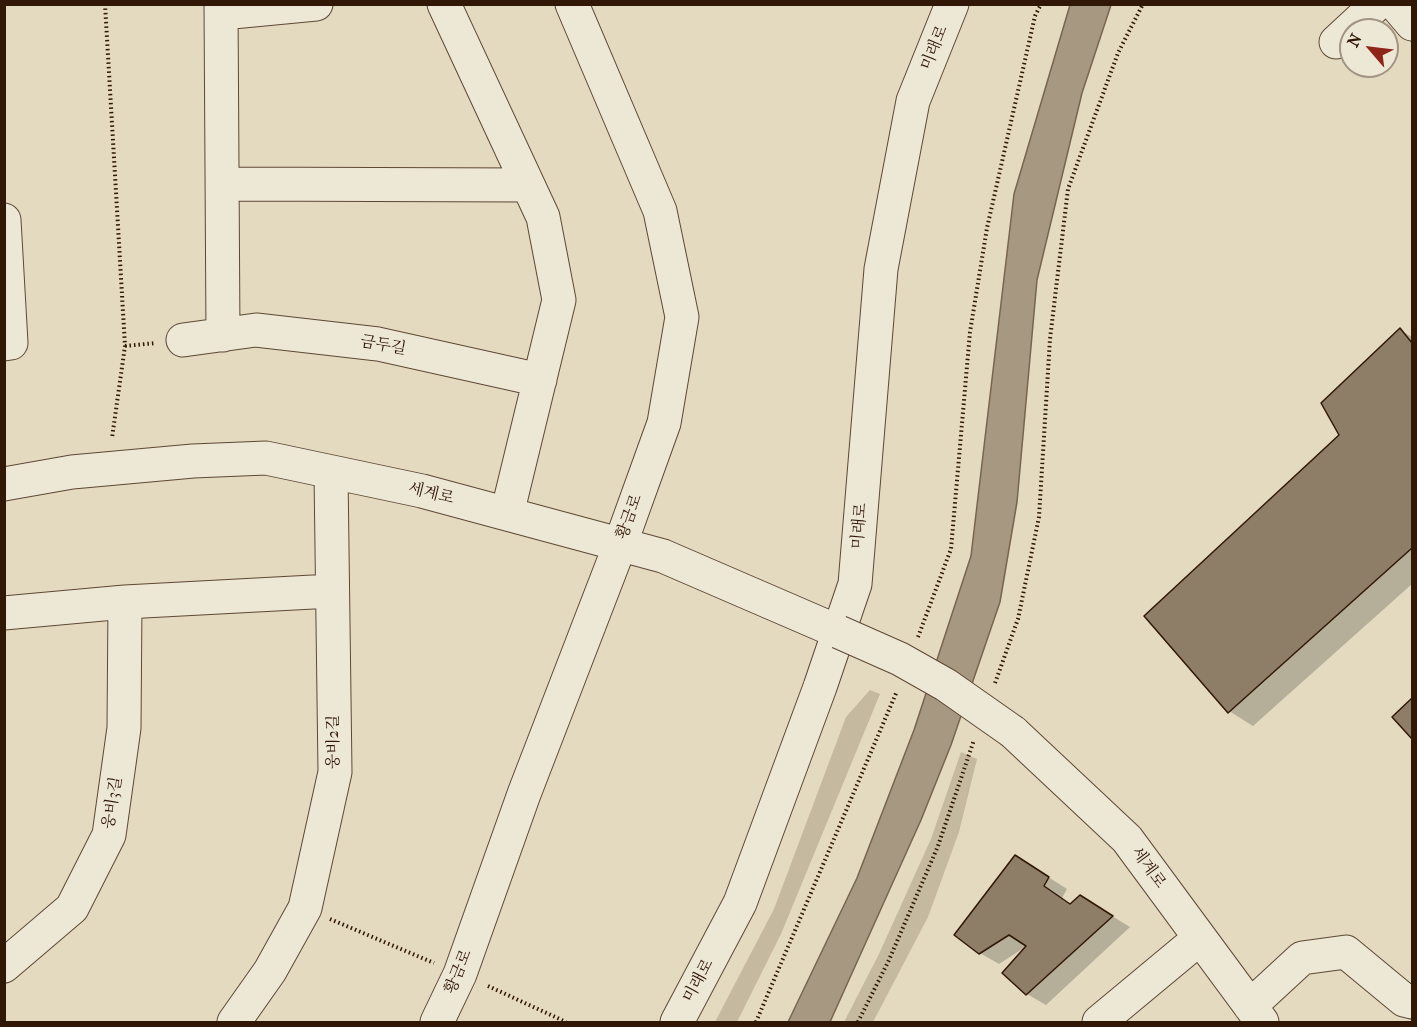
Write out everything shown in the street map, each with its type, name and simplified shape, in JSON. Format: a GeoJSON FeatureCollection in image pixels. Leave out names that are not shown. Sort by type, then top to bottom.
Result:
{"type":"FeatureCollection","features":[{"type":"Feature","properties":{"kind":"street"},"geometry":{"type":"LineString","coordinates":[[223,335],[221,9],[316,4]]}},
{"type":"Feature","properties":{"kind":"street"},"geometry":{"type":"LineString","coordinates":[[444,4],[543,217],[559,300],[507,514]]}},
{"type":"Feature","properties":{"kind":"street","name":"황금로"},"geometry":{"type":"LineString","coordinates":[[437,1023],[460,974],[524,794],[664,423],[682,317],[660,211],[572,4]]}},
{"type":"Feature","properties":{"kind":"street","name":"미래로"},"geometry":{"type":"LineString","coordinates":[[677,1023],[740,903],[855,584],[881,269],[913,101],[952,4]]}},
{"type":"Feature","properties":{"kind":"street"},"geometry":{"type":"LineString","coordinates":[[1336,42],[1377,4]]}},
{"type":"Feature","properties":{"kind":"street"},"geometry":{"type":"LineString","coordinates":[[1395,4],[1413,24]]}},
{"type":"Feature","properties":{"kind":"street"},"geometry":{"type":"LineString","coordinates":[[223,183],[528,184]]}},
{"type":"Feature","properties":{"kind":"street"},"geometry":{"type":"LineString","coordinates":[[4,220],[11,344],[4,344]]}},
{"type":"Feature","properties":{"kind":"street","name":"금두길"},"geometry":{"type":"LineString","coordinates":[[183,340],[256,330],[378,344],[540,380]]}},
{"type":"Feature","properties":{"kind":"street","name":"세계로"},"geometry":{"type":"LineString","coordinates":[[4,483],[108,469],[266,458],[422,491],[663,556],[900,659],[946,686],[1013,732],[1127,839],[1256,1014]]}},
{"type":"Feature","properties":{"kind":"street","name":"웅비2길"},"geometry":{"type":"LineString","coordinates":[[234,1023],[270,971],[304,908],[335,772],[331,473]]}},
{"type":"Feature","properties":{"kind":"street"},"geometry":{"type":"LineString","coordinates":[[4,612],[125,602],[332,591]]}},
{"type":"Feature","properties":{"kind":"street","name":"웅비3길"},"geometry":{"type":"LineString","coordinates":[[4,966],[72,908],[109,835],[124,728],[125,602]]}},
{"type":"Feature","properties":{"kind":"street"},"geometry":{"type":"LineString","coordinates":[[1099,1023],[1200,938]]}},
{"type":"Feature","properties":{"kind":"street"},"geometry":{"type":"LineString","coordinates":[[1256,1014],[1302,958],[1346,952],[1404,1000],[1413,1002]]}},
{"type":"Feature","properties":{"kind":"path"},"geometry":{"type":"LineString","coordinates":[[105,4],[125,346],[108,469]]}},
{"type":"Feature","properties":{"kind":"path"},"geometry":{"type":"LineString","coordinates":[[914,647],[951,549],[970,332],[985,239],[1013,107],[1035,16],[1041,4]]}},
{"type":"Feature","properties":{"kind":"path"},"geometry":{"type":"LineString","coordinates":[[992,693],[1018,619],[1039,517],[1050,339],[1068,189],[1118,53],[1143,4]]}},
{"type":"Feature","properties":{"kind":"path"},"geometry":{"type":"LineString","coordinates":[[756,1023],[897,690]]}},
{"type":"Feature","properties":{"kind":"path"},"geometry":{"type":"LineString","coordinates":[[858,1023],[889,960],[938,846],[976,735]]}},
{"type":"Feature","properties":{"kind":"shaded area"},"geometry":{"type":"Polygon","coordinates":[[[1070,5],[1111,5],[1082,93],[1037,280],[1017,502],[1000,602],[951,745],[921,820],[830,1022],[788,1022],[857,878],[914,730],[971,556],[1014,194],[1070,5]]]}},
{"type":"Feature","properties":{"kind":"shaded area"},"geometry":{"type":"Polygon","coordinates":[[[870,690],[880,694],[781,934],[737,1022],[715,1022],[774,909],[846,717],[870,690]]]}},
{"type":"Feature","properties":{"kind":"shaded area"},"geometry":{"type":"Polygon","coordinates":[[[961,752],[977,759],[959,832],[928,917],[873,1022],[844,1022],[879,954],[931,839],[961,752]]]}},
{"type":"Feature","properties":{"kind":"building"},"geometry":{"type":"Polygon","coordinates":[[[1400,328],[1412,343],[1412,548],[1228,713],[1144,616],[1339,435],[1321,403],[1400,328]]]}},
{"type":"Feature","properties":{"kind":"building"},"geometry":{"type":"Polygon","coordinates":[[[1412,698],[1412,739],[1392,717],[1412,698]]]}},
{"type":"Feature","properties":{"kind":"building"},"geometry":{"type":"Polygon","coordinates":[[[1015,855],[1049,877],[1044,886],[1070,904],[1080,895],[1113,916],[1026,995],[1002,973],[1026,946],[1009,935],[979,954],[954,935],[1015,855]]]}}]}
